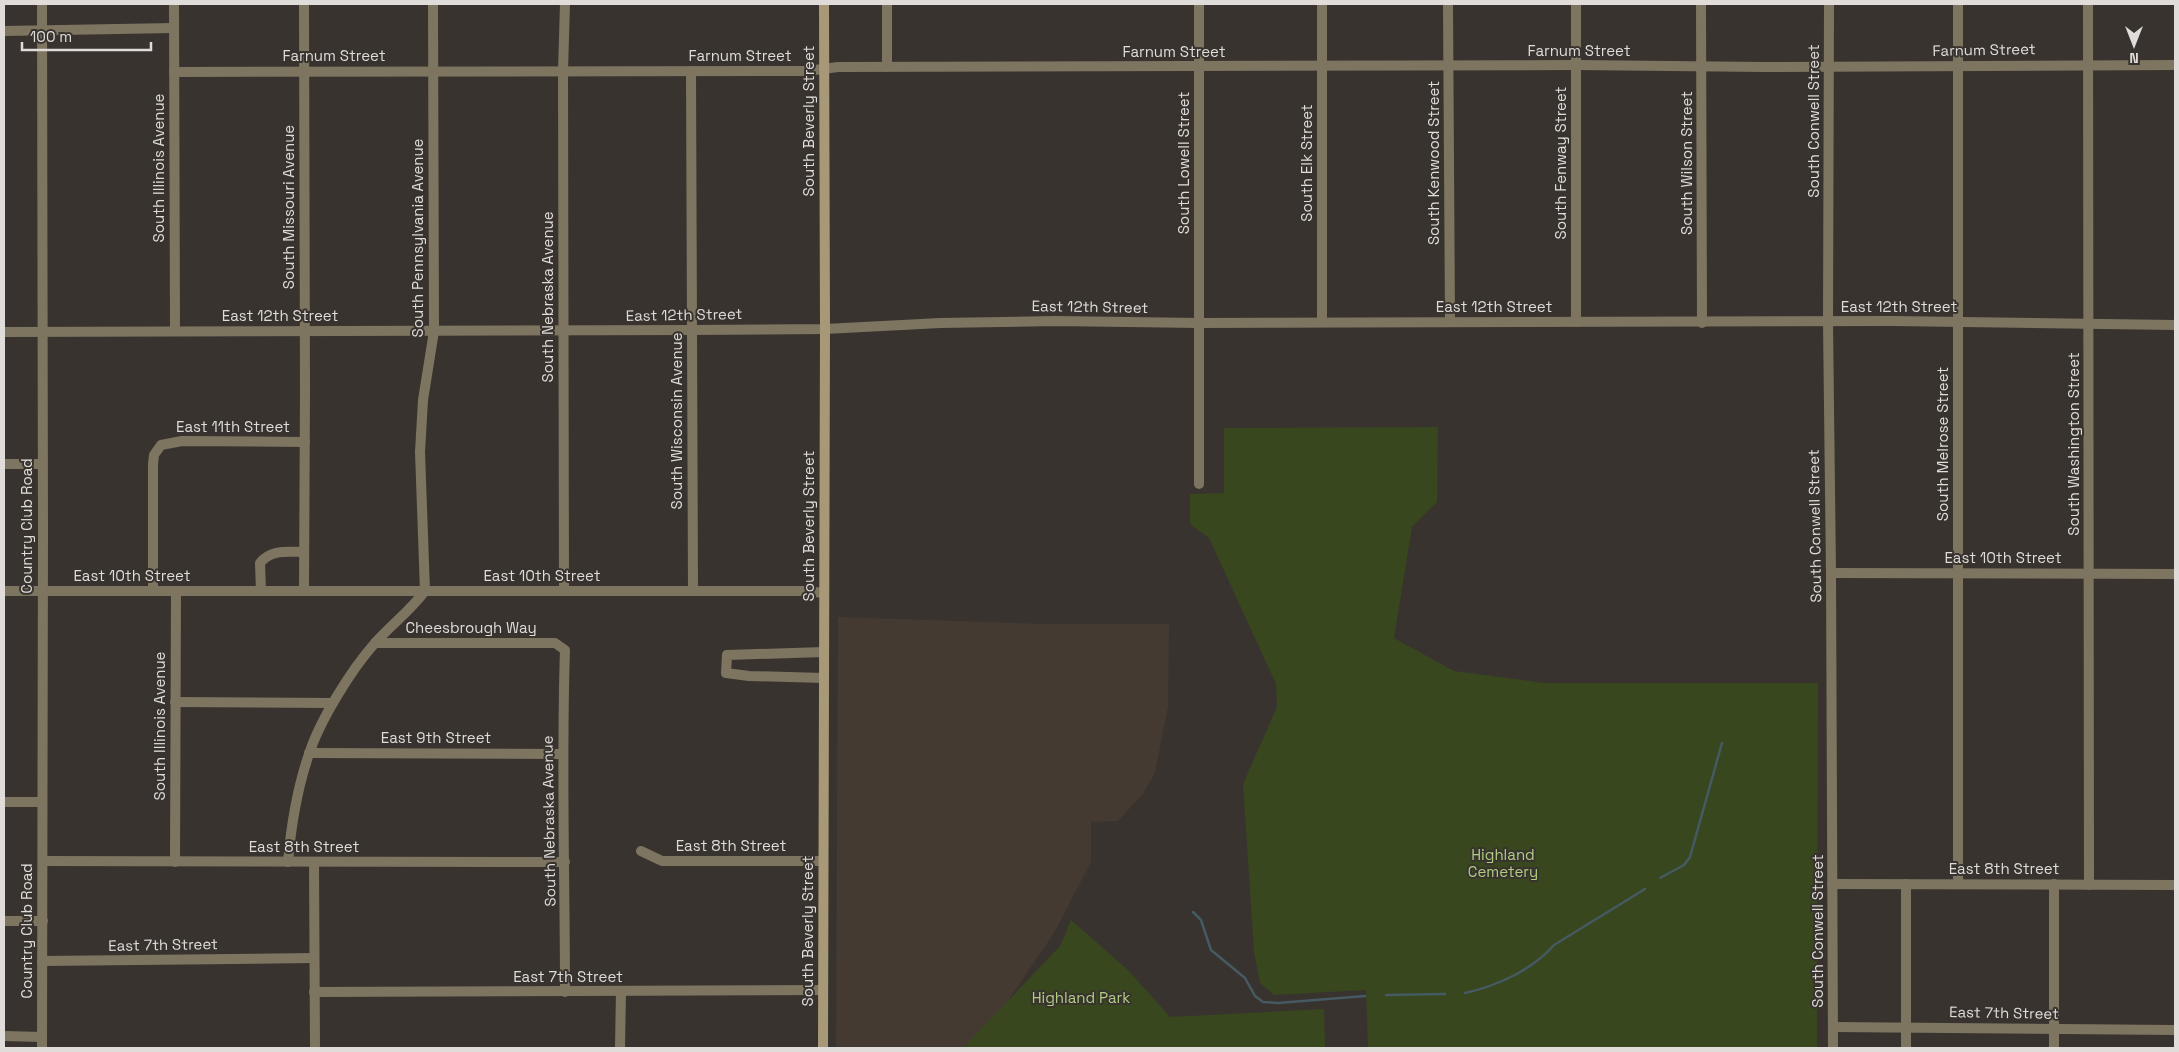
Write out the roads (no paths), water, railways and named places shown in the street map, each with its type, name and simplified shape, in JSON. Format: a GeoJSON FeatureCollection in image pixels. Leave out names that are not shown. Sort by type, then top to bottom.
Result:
{"type":"FeatureCollection","features":[{"type":"Feature","properties":{"kind":"main road","name":"South Beverly Street"},"geometry":{"type":"LineString","coordinates":[[823,1048],[824,4]]}},
{"type":"Feature","properties":{"kind":"street","name":"Country Club Road"},"geometry":{"type":"LineString","coordinates":[[42,4],[42,1048]]}},
{"type":"Feature","properties":{"kind":"street","name":"South Illinois Avenue"},"geometry":{"type":"LineString","coordinates":[[174,4],[175,331]]}},
{"type":"Feature","properties":{"kind":"street","name":"South Missouri Avenue"},"geometry":{"type":"LineString","coordinates":[[304,4],[304,591]]}},
{"type":"Feature","properties":{"kind":"street","name":"South Pennsylvania Avenue"},"geometry":{"type":"LineString","coordinates":[[425,592],[420,452],[422,400],[434,331],[433,4]]}},
{"type":"Feature","properties":{"kind":"street","name":"South Nebraska Avenue"},"geometry":{"type":"LineString","coordinates":[[564,590],[563,71],[565,4]]}},
{"type":"Feature","properties":{"kind":"street"},"geometry":{"type":"LineString","coordinates":[[887,4],[887,67]]}},
{"type":"Feature","properties":{"kind":"street","name":"South Lowell Street"},"geometry":{"type":"LineString","coordinates":[[1199,4],[1199,484]]}},
{"type":"Feature","properties":{"kind":"street","name":"South Elk Street"},"geometry":{"type":"LineString","coordinates":[[1322,4],[1322,322]]}},
{"type":"Feature","properties":{"kind":"street","name":"South Kenwood Street"},"geometry":{"type":"LineString","coordinates":[[1448,4],[1450,322]]}},
{"type":"Feature","properties":{"kind":"street","name":"South Fenway Street"},"geometry":{"type":"LineString","coordinates":[[1576,4],[1576,322]]}},
{"type":"Feature","properties":{"kind":"street","name":"South Wilson Street"},"geometry":{"type":"LineString","coordinates":[[1701,4],[1702,322]]}},
{"type":"Feature","properties":{"kind":"street","name":"South Conwell Street"},"geometry":{"type":"LineString","coordinates":[[1829,4],[1828,322],[1833,1048]]}},
{"type":"Feature","properties":{"kind":"street","name":"South Melrose Street"},"geometry":{"type":"LineString","coordinates":[[1958,4],[1958,884]]}},
{"type":"Feature","properties":{"kind":"street","name":"South Washington Street"},"geometry":{"type":"LineString","coordinates":[[2088,4],[2089,884]]}},
{"type":"Feature","properties":{"kind":"street"},"geometry":{"type":"LineString","coordinates":[[4,31],[174,28]]}},
{"type":"Feature","properties":{"kind":"street","name":"Farnum Street"},"geometry":{"type":"LineString","coordinates":[[174,72],[433,70],[807,71],[838,67],[2175,65]]}},
{"type":"Feature","properties":{"kind":"street","name":"South Wisconsin Avenue"},"geometry":{"type":"LineString","coordinates":[[691,71],[693,591]]}},
{"type":"Feature","properties":{"kind":"street","name":"East 12th Street"},"geometry":{"type":"LineString","coordinates":[[4,332],[692,330],[825,328],[971,322],[1957,322],[2175,325]]}},
{"type":"Feature","properties":{"kind":"street","name":"East 11th Street"},"geometry":{"type":"LineString","coordinates":[[153,591],[153,464],[154,455],[161,445],[182,441],[305,442]]}},
{"type":"Feature","properties":{"kind":"street"},"geometry":{"type":"LineString","coordinates":[[4,464],[42,464]]}},
{"type":"Feature","properties":{"kind":"street"},"geometry":{"type":"LineString","coordinates":[[261,591],[260,563],[266,555],[276,552],[304,552]]}},
{"type":"Feature","properties":{"kind":"street","name":"East 10th Street"},"geometry":{"type":"LineString","coordinates":[[1831,573],[2175,574]]}},
{"type":"Feature","properties":{"kind":"street","name":"East 10th Street"},"geometry":{"type":"LineString","coordinates":[[4,591],[425,592],[564,590],[807,591],[823,593]]}},
{"type":"Feature","properties":{"kind":"street","name":"South Illinois Avenue"},"geometry":{"type":"LineString","coordinates":[[175,862],[176,591]]}},
{"type":"Feature","properties":{"kind":"street"},"geometry":{"type":"LineString","coordinates":[[288,862],[294,815],[309,753],[333,703],[374,643],[413,607],[425,592]]}},
{"type":"Feature","properties":{"kind":"street","name":"Cheesbrough Way"},"geometry":{"type":"LineString","coordinates":[[374,643],[555,644],[564,650]]}},
{"type":"Feature","properties":{"kind":"street","name":"South Nebraska Avenue"},"geometry":{"type":"LineString","coordinates":[[564,650],[565,992]]}},
{"type":"Feature","properties":{"kind":"street"},"geometry":{"type":"LineString","coordinates":[[824,652],[727,655],[726,672],[749,676],[824,678]]}},
{"type":"Feature","properties":{"kind":"street"},"geometry":{"type":"LineString","coordinates":[[176,702],[333,703]]}},
{"type":"Feature","properties":{"kind":"street","name":"East 9th Street"},"geometry":{"type":"LineString","coordinates":[[309,753],[563,754]]}},
{"type":"Feature","properties":{"kind":"street"},"geometry":{"type":"LineString","coordinates":[[4,802],[42,802]]}},
{"type":"Feature","properties":{"kind":"street","name":"East 8th Street"},"geometry":{"type":"LineString","coordinates":[[641,851],[662,861],[823,862]]}},
{"type":"Feature","properties":{"kind":"street","name":"East 8th Street"},"geometry":{"type":"LineString","coordinates":[[43,862],[566,862]]}},
{"type":"Feature","properties":{"kind":"street"},"geometry":{"type":"LineString","coordinates":[[314,862],[315,1048]]}},
{"type":"Feature","properties":{"kind":"street","name":"East 8th Street"},"geometry":{"type":"LineString","coordinates":[[1832,884],[2175,885]]}},
{"type":"Feature","properties":{"kind":"street"},"geometry":{"type":"LineString","coordinates":[[1906,884],[1906,1048]]}},
{"type":"Feature","properties":{"kind":"street"},"geometry":{"type":"LineString","coordinates":[[2054,884],[2054,1048]]}},
{"type":"Feature","properties":{"kind":"street"},"geometry":{"type":"LineString","coordinates":[[4,921],[43,921]]}},
{"type":"Feature","properties":{"kind":"street","name":"East 7th Street"},"geometry":{"type":"LineString","coordinates":[[42,961],[314,958]]}},
{"type":"Feature","properties":{"kind":"street","name":"East 7th Street"},"geometry":{"type":"LineString","coordinates":[[314,992],[823,990]]}},
{"type":"Feature","properties":{"kind":"street"},"geometry":{"type":"LineString","coordinates":[[620,1048],[621,991]]}},
{"type":"Feature","properties":{"kind":"street","name":"East 7th Street"},"geometry":{"type":"LineString","coordinates":[[1833,1027],[2175,1030]]}},
{"type":"Feature","properties":{"kind":"street"},"geometry":{"type":"LineString","coordinates":[[4,1036],[42,1037]]}},
{"type":"Feature","properties":{"kind":"waterway"},"geometry":{"type":"LineString","coordinates":[[1660,878],[1684,865],[1690,857],[1722,743]]}},
{"type":"Feature","properties":{"kind":"waterway"},"geometry":{"type":"LineString","coordinates":[[1465,993],[1513,976],[1535,962],[1554,945],[1645,889]]}},
{"type":"Feature","properties":{"kind":"waterway"},"geometry":{"type":"LineString","coordinates":[[1193,912],[1201,920],[1211,950],[1245,978],[1255,996],[1263,1002],[1278,1003],[1365,996]]}},
{"type":"Feature","properties":{"kind":"waterway"},"geometry":{"type":"LineString","coordinates":[[1386,995],[1445,994]]}},
{"type":"Feature","properties":{"kind":"park label","name":"Highland Cemetery"},"geometry":{"type":"Point","coordinates":[1503,864]}},
{"type":"Feature","properties":{"kind":"park label","name":"Highland Park"},"geometry":{"type":"Point","coordinates":[1081,998]}}]}
